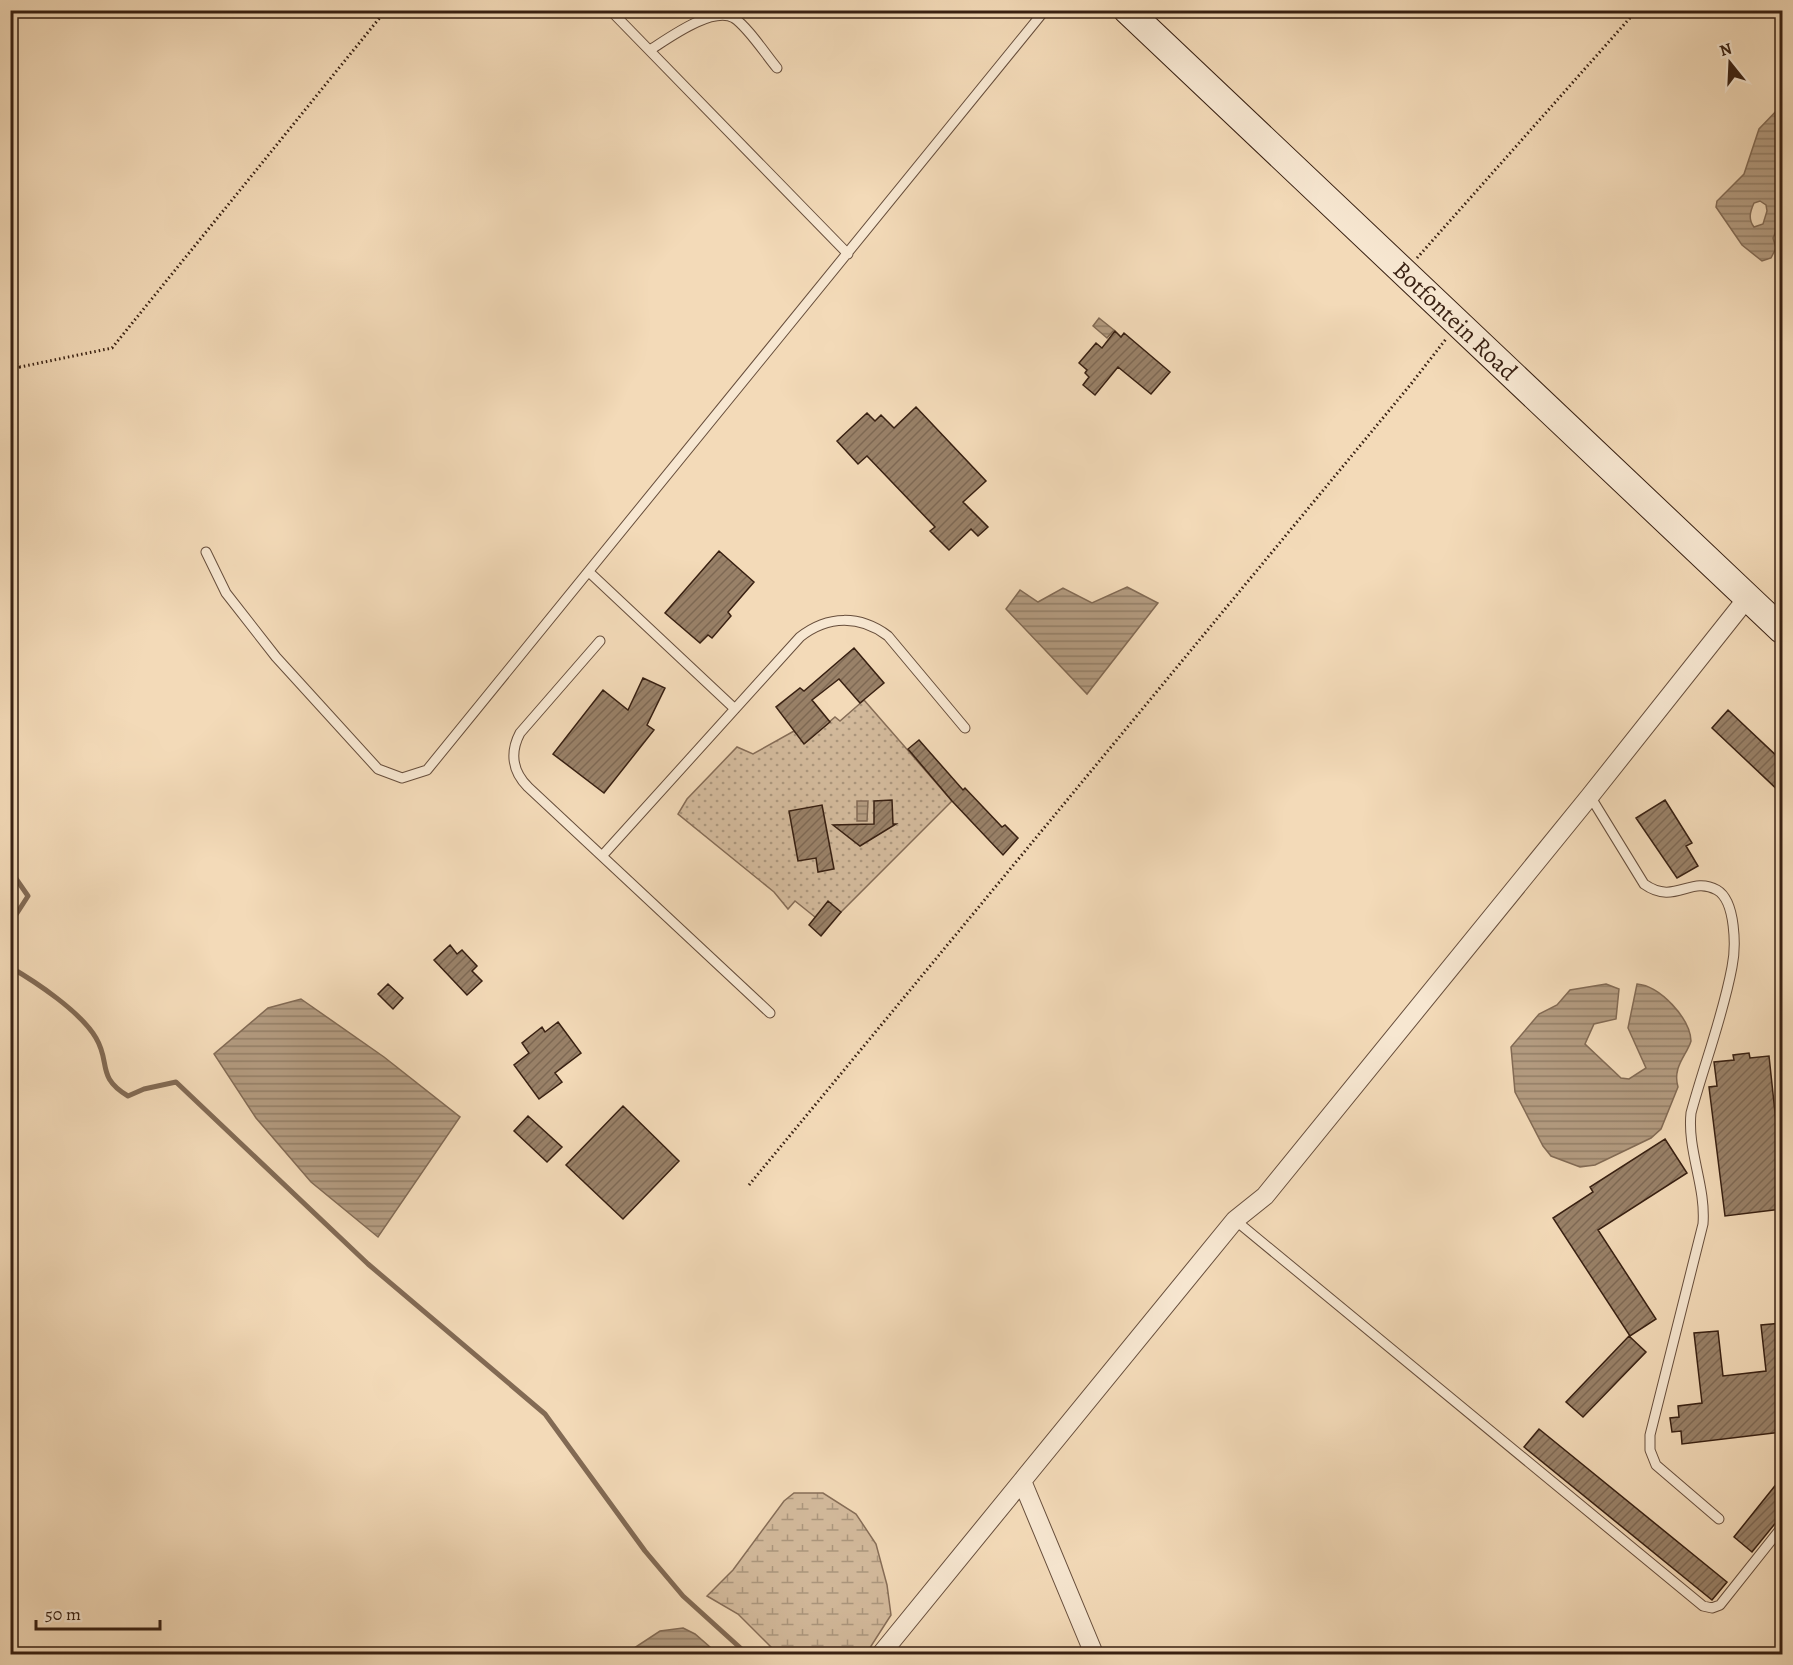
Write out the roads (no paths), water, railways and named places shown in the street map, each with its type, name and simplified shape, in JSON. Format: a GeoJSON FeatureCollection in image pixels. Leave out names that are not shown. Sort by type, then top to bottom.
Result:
{"type":"FeatureCollection","features":[{"type":"Feature","properties":{"kind":"main road","name":"Botfontein Road"},"geometry":{"type":"LineString","coordinates":[[1126,10],[1782,630]]}},
{"type":"Feature","properties":{"kind":"street"},"geometry":{"type":"LineString","coordinates":[[881,1654],[1235,1220],[1265,1196],[1590,796],[1748,597]]}},
{"type":"Feature","properties":{"kind":"street"},"geometry":{"type":"LineString","coordinates":[[1022,1481],[1094,1654]]}},
{"type":"Feature","properties":{"kind":"lane"},"geometry":{"type":"LineString","coordinates":[[206,552],[225,593],[276,657],[378,769],[402,778],[419,774],[434,764],[1045,10]]}},
{"type":"Feature","properties":{"kind":"lane"},"geometry":{"type":"LineString","coordinates":[[613,13],[848,254]]}},
{"type":"Feature","properties":{"kind":"lane"},"geometry":{"type":"LineString","coordinates":[[650,50],[708,17],[722,15],[734,18],[743,26],[777,68]]}},
{"type":"Feature","properties":{"kind":"lane"},"geometry":{"type":"LineString","coordinates":[[589,572],[735,709]]}},
{"type":"Feature","properties":{"kind":"lane"},"geometry":{"type":"LineString","coordinates":[[602,856],[800,637],[826,622],[846,619],[868,624],[888,636],[965,728]]}},
{"type":"Feature","properties":{"kind":"lane"},"geometry":{"type":"LineString","coordinates":[[600,641],[520,732],[514,758],[522,781],[770,1013]]}},
{"type":"Feature","properties":{"kind":"lane"},"geometry":{"type":"LineString","coordinates":[[1590,796],[1644,884],[1656,893],[1707,886],[1719,891],[1729,904],[1733,917],[1732,966],[1691,1113],[1689,1128],[1704,1206],[1703,1224],[1650,1435],[1650,1450],[1656,1465],[1719,1519]]}},
{"type":"Feature","properties":{"kind":"lane"},"geometry":{"type":"LineString","coordinates":[[1235,1220],[1703,1606],[1712,1608],[1720,1605],[1782,1527]]}},
{"type":"Feature","properties":{"kind":"waterway"},"geometry":{"type":"LineString","coordinates":[[10,870],[28,896],[10,924]]}},
{"type":"Feature","properties":{"kind":"waterway"},"geometry":{"type":"LineString","coordinates":[[10,967],[57,998],[89,1028],[100,1047],[108,1076],[118,1089],[128,1096],[144,1089],[176,1082],[368,1264],[545,1414],[645,1551],[683,1596],[747,1654]]}}]}
